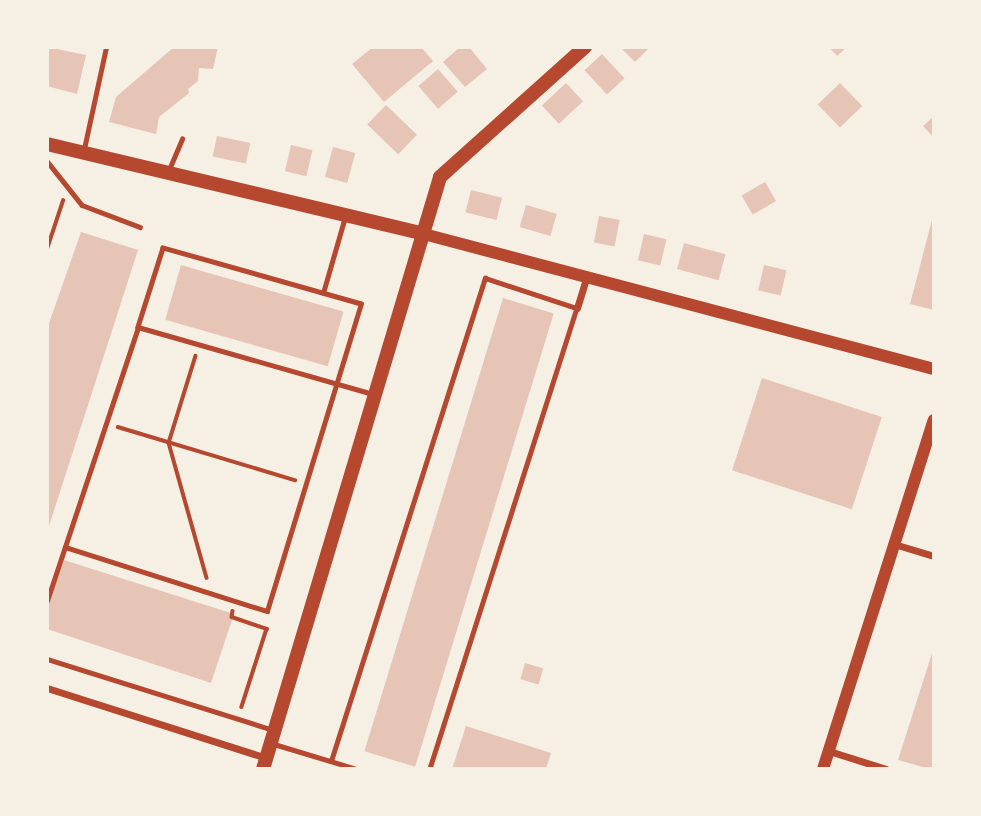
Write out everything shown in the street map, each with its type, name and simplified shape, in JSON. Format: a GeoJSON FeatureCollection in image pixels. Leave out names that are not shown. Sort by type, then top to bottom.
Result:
{"type":"FeatureCollection","features":[{"type":"Feature","properties":{"kind":"main road"},"geometry":{"type":"LineString","coordinates":[[269,750],[420,233],[440,177],[585,47]]}},
{"type":"Feature","properties":{"kind":"main road"},"geometry":{"type":"LineString","coordinates":[[47,144],[420,233]]}},
{"type":"Feature","properties":{"kind":"street"},"geometry":{"type":"LineString","coordinates":[[420,233],[934,369]]}},
{"type":"Feature","properties":{"kind":"street"},"geometry":{"type":"LineString","coordinates":[[577,308],[587,276]]}},
{"type":"Feature","properties":{"kind":"street"},"geometry":{"type":"LineString","coordinates":[[823,769],[934,420]]}},
{"type":"Feature","properties":{"kind":"street"},"geometry":{"type":"LineString","coordinates":[[894,544],[934,556]]}},
{"type":"Feature","properties":{"kind":"street"},"geometry":{"type":"LineString","coordinates":[[47,688],[269,750]]}},
{"type":"Feature","properties":{"kind":"street"},"geometry":{"type":"LineString","coordinates":[[829,751],[886,769]]}},
{"type":"Feature","properties":{"kind":"lane"},"geometry":{"type":"LineString","coordinates":[[83,153],[106,47]]}},
{"type":"Feature","properties":{"kind":"lane"},"geometry":{"type":"LineString","coordinates":[[168,173],[182,139]]}},
{"type":"Feature","properties":{"kind":"lane"},"geometry":{"type":"LineString","coordinates":[[47,161],[66,191],[82,205],[141,227]]}},
{"type":"Feature","properties":{"kind":"lane"},"geometry":{"type":"LineString","coordinates":[[323,293],[346,215]]}},
{"type":"Feature","properties":{"kind":"lane"},"geometry":{"type":"LineString","coordinates":[[47,601],[163,248],[361,304],[267,611],[65,547]]}},
{"type":"Feature","properties":{"kind":"lane"},"geometry":{"type":"LineString","coordinates":[[331,761],[485,278],[577,308],[430,769]]}},
{"type":"Feature","properties":{"kind":"lane"},"geometry":{"type":"LineString","coordinates":[[138,327],[374,395]]}},
{"type":"Feature","properties":{"kind":"lane"},"geometry":{"type":"LineString","coordinates":[[47,659],[238,719],[269,750],[331,761],[357,769]]}},
{"type":"Feature","properties":{"kind":"path"},"geometry":{"type":"LineString","coordinates":[[47,249],[66,191]]}},
{"type":"Feature","properties":{"kind":"path"},"geometry":{"type":"LineString","coordinates":[[199,344],[169,443],[211,593]]}},
{"type":"Feature","properties":{"kind":"path"},"geometry":{"type":"LineString","coordinates":[[106,424],[306,483]]}},
{"type":"Feature","properties":{"kind":"path"},"geometry":{"type":"LineString","coordinates":[[232,617],[267,629],[238,719]]}},
{"type":"Feature","properties":{"kind":"building"},"geometry":{"type":"Polygon","coordinates":[[[47,47],[86,55],[77,94],[47,86],[47,47]]]}},
{"type":"Feature","properties":{"kind":"building"},"geometry":{"type":"Polygon","coordinates":[[[174,47],[218,47],[213,69],[199,68],[198,81],[188,89],[189,93],[159,117],[156,134],[109,122],[116,97],[174,47]]]}},
{"type":"Feature","properties":{"kind":"building"},"geometry":{"type":"Polygon","coordinates":[[[373,47],[421,47],[433,61],[384,102],[352,64],[373,47]]]}},
{"type":"Feature","properties":{"kind":"building"},"geometry":{"type":"Polygon","coordinates":[[[460,47],[469,47],[487,69],[465,87],[443,62],[460,47]]]}},
{"type":"Feature","properties":{"kind":"building"},"geometry":{"type":"Polygon","coordinates":[[[620,47],[650,47],[635,62],[620,47]]]}},
{"type":"Feature","properties":{"kind":"building"},"geometry":{"type":"Polygon","coordinates":[[[829,47],[847,47],[837,56],[829,47]]]}},
{"type":"Feature","properties":{"kind":"building"},"geometry":{"type":"Polygon","coordinates":[[[602,54],[625,78],[607,95],[584,70],[602,54]]]}},
{"type":"Feature","properties":{"kind":"building"},"geometry":{"type":"Polygon","coordinates":[[[438,69],[458,92],[438,109],[418,86],[438,69]]]}},
{"type":"Feature","properties":{"kind":"building"},"geometry":{"type":"Polygon","coordinates":[[[566,83],[583,101],[559,124],[542,106],[566,83]]]}},
{"type":"Feature","properties":{"kind":"building"},"geometry":{"type":"Polygon","coordinates":[[[840,83],[862,106],[840,128],[818,105],[840,83]]]}},
{"type":"Feature","properties":{"kind":"building"},"geometry":{"type":"Polygon","coordinates":[[[386,105],[417,135],[398,154],[367,124],[386,105]]]}},
{"type":"Feature","properties":{"kind":"building"},"geometry":{"type":"Polygon","coordinates":[[[934,116],[934,138],[923,126],[934,116]]]}},
{"type":"Feature","properties":{"kind":"building"},"geometry":{"type":"Polygon","coordinates":[[[217,136],[250,143],[246,164],[213,157],[217,136]]]}},
{"type":"Feature","properties":{"kind":"building"},"geometry":{"type":"Polygon","coordinates":[[[291,145],[312,150],[306,176],[285,171],[291,145]]]}},
{"type":"Feature","properties":{"kind":"building"},"geometry":{"type":"Polygon","coordinates":[[[333,147],[355,153],[347,183],[325,177],[333,147]]]}},
{"type":"Feature","properties":{"kind":"building"},"geometry":{"type":"Polygon","coordinates":[[[765,182],[776,201],[753,215],[742,196],[765,182]]]}},
{"type":"Feature","properties":{"kind":"building"},"geometry":{"type":"Polygon","coordinates":[[[471,190],[502,198],[496,220],[465,212],[471,190]]]}},
{"type":"Feature","properties":{"kind":"building"},"geometry":{"type":"Polygon","coordinates":[[[526,205],[557,214],[550,236],[520,227],[526,205]]]}},
{"type":"Feature","properties":{"kind":"building"},"geometry":{"type":"Polygon","coordinates":[[[599,216],[620,220],[614,247],[594,243],[599,216]]]}},
{"type":"Feature","properties":{"kind":"building"},"geometry":{"type":"Polygon","coordinates":[[[932,220],[934,221],[934,310],[910,304],[932,220]]]}},
{"type":"Feature","properties":{"kind":"building"},"geometry":{"type":"Polygon","coordinates":[[[81,232],[138,250],[48,529],[47,329],[81,232]]]}},
{"type":"Feature","properties":{"kind":"building"},"geometry":{"type":"Polygon","coordinates":[[[644,234],[666,239],[660,265],[638,260],[644,234]]]}},
{"type":"Feature","properties":{"kind":"building"},"geometry":{"type":"Polygon","coordinates":[[[684,243],[726,254],[719,280],[677,269],[684,243]]]}},
{"type":"Feature","properties":{"kind":"building"},"geometry":{"type":"Polygon","coordinates":[[[181,265],[343,312],[328,366],[165,320],[181,265]]]}},
{"type":"Feature","properties":{"kind":"building"},"geometry":{"type":"Polygon","coordinates":[[[764,265],[786,270],[781,296],[758,290],[764,265]]]}},
{"type":"Feature","properties":{"kind":"building"},"geometry":{"type":"Polygon","coordinates":[[[503,298],[554,313],[415,767],[364,751],[503,298]]]}},
{"type":"Feature","properties":{"kind":"building"},"geometry":{"type":"Polygon","coordinates":[[[762,378],[882,417],[852,509],[732,470],[762,378]]]}},
{"type":"Feature","properties":{"kind":"building"},"geometry":{"type":"Polygon","coordinates":[[[64,560],[234,614],[211,683],[47,629],[47,609],[64,560]]]}},
{"type":"Feature","properties":{"kind":"building"},"geometry":{"type":"Polygon","coordinates":[[[933,650],[934,769],[930,769],[898,760],[933,650]]]}},
{"type":"Feature","properties":{"kind":"building"},"geometry":{"type":"Polygon","coordinates":[[[525,663],[543,668],[539,685],[520,679],[525,663]]]}},
{"type":"Feature","properties":{"kind":"building"},"geometry":{"type":"Polygon","coordinates":[[[466,726],[551,753],[546,769],[452,769],[466,726]]]}}]}
